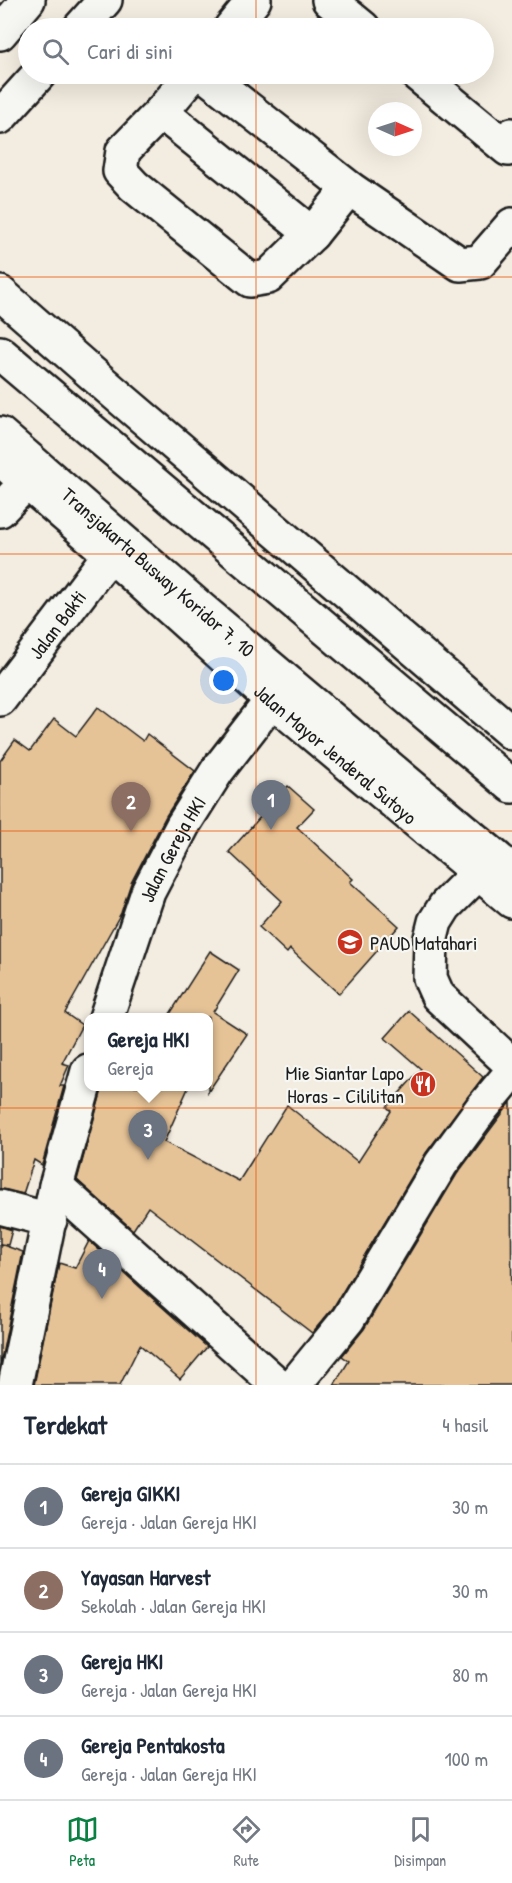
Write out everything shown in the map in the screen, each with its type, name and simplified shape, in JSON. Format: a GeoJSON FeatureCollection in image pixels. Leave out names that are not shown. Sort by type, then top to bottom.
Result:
{"type":"FeatureCollection","features":[{"type":"Feature","properties":{"kind":"main road"},"geometry":{"type":"LineString","coordinates":[[0,33],[28,0]]}},
{"type":"Feature","properties":{"kind":"main road"},"geometry":{"type":"LineString","coordinates":[[89,18],[105,0]]}},
{"type":"Feature","properties":{"kind":"main road"},"geometry":{"type":"LineString","coordinates":[[239,18],[254,0]]}},
{"type":"Feature","properties":{"kind":"main road"},"geometry":{"type":"LineString","coordinates":[[329,0],[351,18]]}},
{"type":"Feature","properties":{"kind":"main road"},"geometry":{"type":"LineString","coordinates":[[0,117],[30,84]]}},
{"type":"Feature","properties":{"kind":"main road"},"geometry":{"type":"LineString","coordinates":[[185,84],[123,151],[120,171],[134,186],[250,280],[268,277],[312,234],[349,188]]}},
{"type":"Feature","properties":{"kind":"main road"},"geometry":{"type":"LineString","coordinates":[[217,84],[349,188],[460,264],[480,262],[512,225]]}},
{"type":"Feature","properties":{"kind":"main road"},"geometry":{"type":"LineString","coordinates":[[430,84],[511,146]]}},
{"type":"Feature","properties":{"kind":"main road"},"geometry":{"type":"LineString","coordinates":[[161,112],[312,234]]}},
{"type":"Feature","properties":{"kind":"main road"},"geometry":{"type":"LineString","coordinates":[[0,293],[512,733]]}},
{"type":"Feature","properties":{"kind":"main road"},"geometry":{"type":"LineString","coordinates":[[0,353],[512,786]]}},
{"type":"Feature","properties":{"kind":"main road","name":"Transjakarta Busway Koridor 7, 10"},"geometry":{"type":"LineString","coordinates":[[0,434],[201,609],[512,871]]}},
{"type":"Feature","properties":{"kind":"main road","name":"Jalan Mayor Jenderal Sutoyo"},"geometry":{"type":"LineString","coordinates":[[0,459],[273,700],[512,901]]}},
{"type":"Feature","properties":{"kind":"main road"},"geometry":{"type":"LineString","coordinates":[[0,510],[27,482]]}},
{"type":"Feature","properties":{"kind":"main road","name":"Jalan Bakti"},"geometry":{"type":"LineString","coordinates":[[1,695],[110,554]]}},
{"type":"Feature","properties":{"kind":"main road","name":"Jalan Gereja HKI"},"geometry":{"type":"LineString","coordinates":[[107,1013],[148,892],[183,825],[217,771],[273,700]]}},
{"type":"Feature","properties":{"kind":"main road"},"geometry":{"type":"LineString","coordinates":[[479,872],[445,906],[435,922],[431,938],[430,978],[438,996],[512,1065]]}},
{"type":"Feature","properties":{"kind":"main road"},"geometry":{"type":"LineString","coordinates":[[294,1385],[348,1319],[441,1164],[512,1072]]}},
{"type":"Feature","properties":{"kind":"main road"},"geometry":{"type":"LineString","coordinates":[[15,1385],[56,1186],[84,1085]]}},
{"type":"Feature","properties":{"kind":"main road"},"geometry":{"type":"LineString","coordinates":[[56,1186],[278,1385]]}},
{"type":"Feature","properties":{"kind":"main road"},"geometry":{"type":"LineString","coordinates":[[0,1207],[50,1220]]}},
{"type":"Feature","properties":{"kind":"building"},"geometry":{"type":"Polygon","coordinates":[[[98,707],[143,741],[147,734],[195,771],[166,816],[131,883],[121,913],[65,1013],[82,1025],[62,1063],[69,1065],[60,1086],[64,1086],[42,1165],[34,1160],[23,1194],[0,1189],[0,761],[15,740],[30,751],[54,719],[76,736],[98,707]]]}},
{"type":"Feature","properties":{"kind":"building"},"geometry":{"type":"Polygon","coordinates":[[[288,786],[314,809],[297,827],[353,879],[350,882],[399,926],[339,994],[290,949],[287,953],[259,927],[282,901],[229,852],[288,786]]]}},
{"type":"Feature","properties":{"kind":"building"},"geometry":{"type":"Polygon","coordinates":[[[210,951],[239,970],[213,1012],[247,1034],[213,1085],[213,1013],[171,1013],[210,951]]]}},
{"type":"Feature","properties":{"kind":"building"},"geometry":{"type":"Polygon","coordinates":[[[409,1011],[483,1077],[426,1153],[333,1308],[312,1333],[148,1207],[133,1230],[77,1180],[102,1091],[187,1091],[164,1142],[239,1181],[287,1105],[358,1162],[391,1111],[387,1107],[421,1069],[385,1038],[409,1011]]]}},
{"type":"Feature","properties":{"kind":"building"},"geometry":{"type":"Polygon","coordinates":[[[511,1102],[512,1385],[334,1385],[349,1361],[342,1356],[364,1329],[457,1174],[511,1102]]]}},
{"type":"Feature","properties":{"kind":"building"},"geometry":{"type":"Polygon","coordinates":[[[0,1226],[12,1230],[8,1245],[0,1244],[0,1226]]]}},
{"type":"Feature","properties":{"kind":"building"},"geometry":{"type":"Polygon","coordinates":[[[89,1241],[114,1263],[112,1265],[122,1271],[207,1347],[180,1379],[140,1345],[120,1385],[34,1385],[59,1263],[75,1268],[89,1241]]]}},
{"type":"Feature","properties":{"kind":"building"},"geometry":{"type":"Polygon","coordinates":[[[0,1244],[23,1252],[0,1365],[0,1244]]]}},
{"type":"Feature","properties":{"kind":"place","name":"Gereja GIKKI"},"geometry":{"type":"Point","coordinates":[271,830]}},
{"type":"Feature","properties":{"kind":"place","name":"Yayasan Harvest"},"geometry":{"type":"Point","coordinates":[131,832]}},
{"type":"Feature","properties":{"kind":"place","name":"PAUD Matahari"},"geometry":{"type":"Point","coordinates":[350,942]}},
{"type":"Feature","properties":{"kind":"place","name":"Mie Siantar Lapo Horas - Cililitan"},"geometry":{"type":"Point","coordinates":[423,1084]}},
{"type":"Feature","properties":{"kind":"place","name":"Gereja HKI"},"geometry":{"type":"Point","coordinates":[148,1160]}},
{"type":"Feature","properties":{"kind":"place","name":"Gereja Pentakosta"},"geometry":{"type":"Point","coordinates":[102,1299]}}]}
